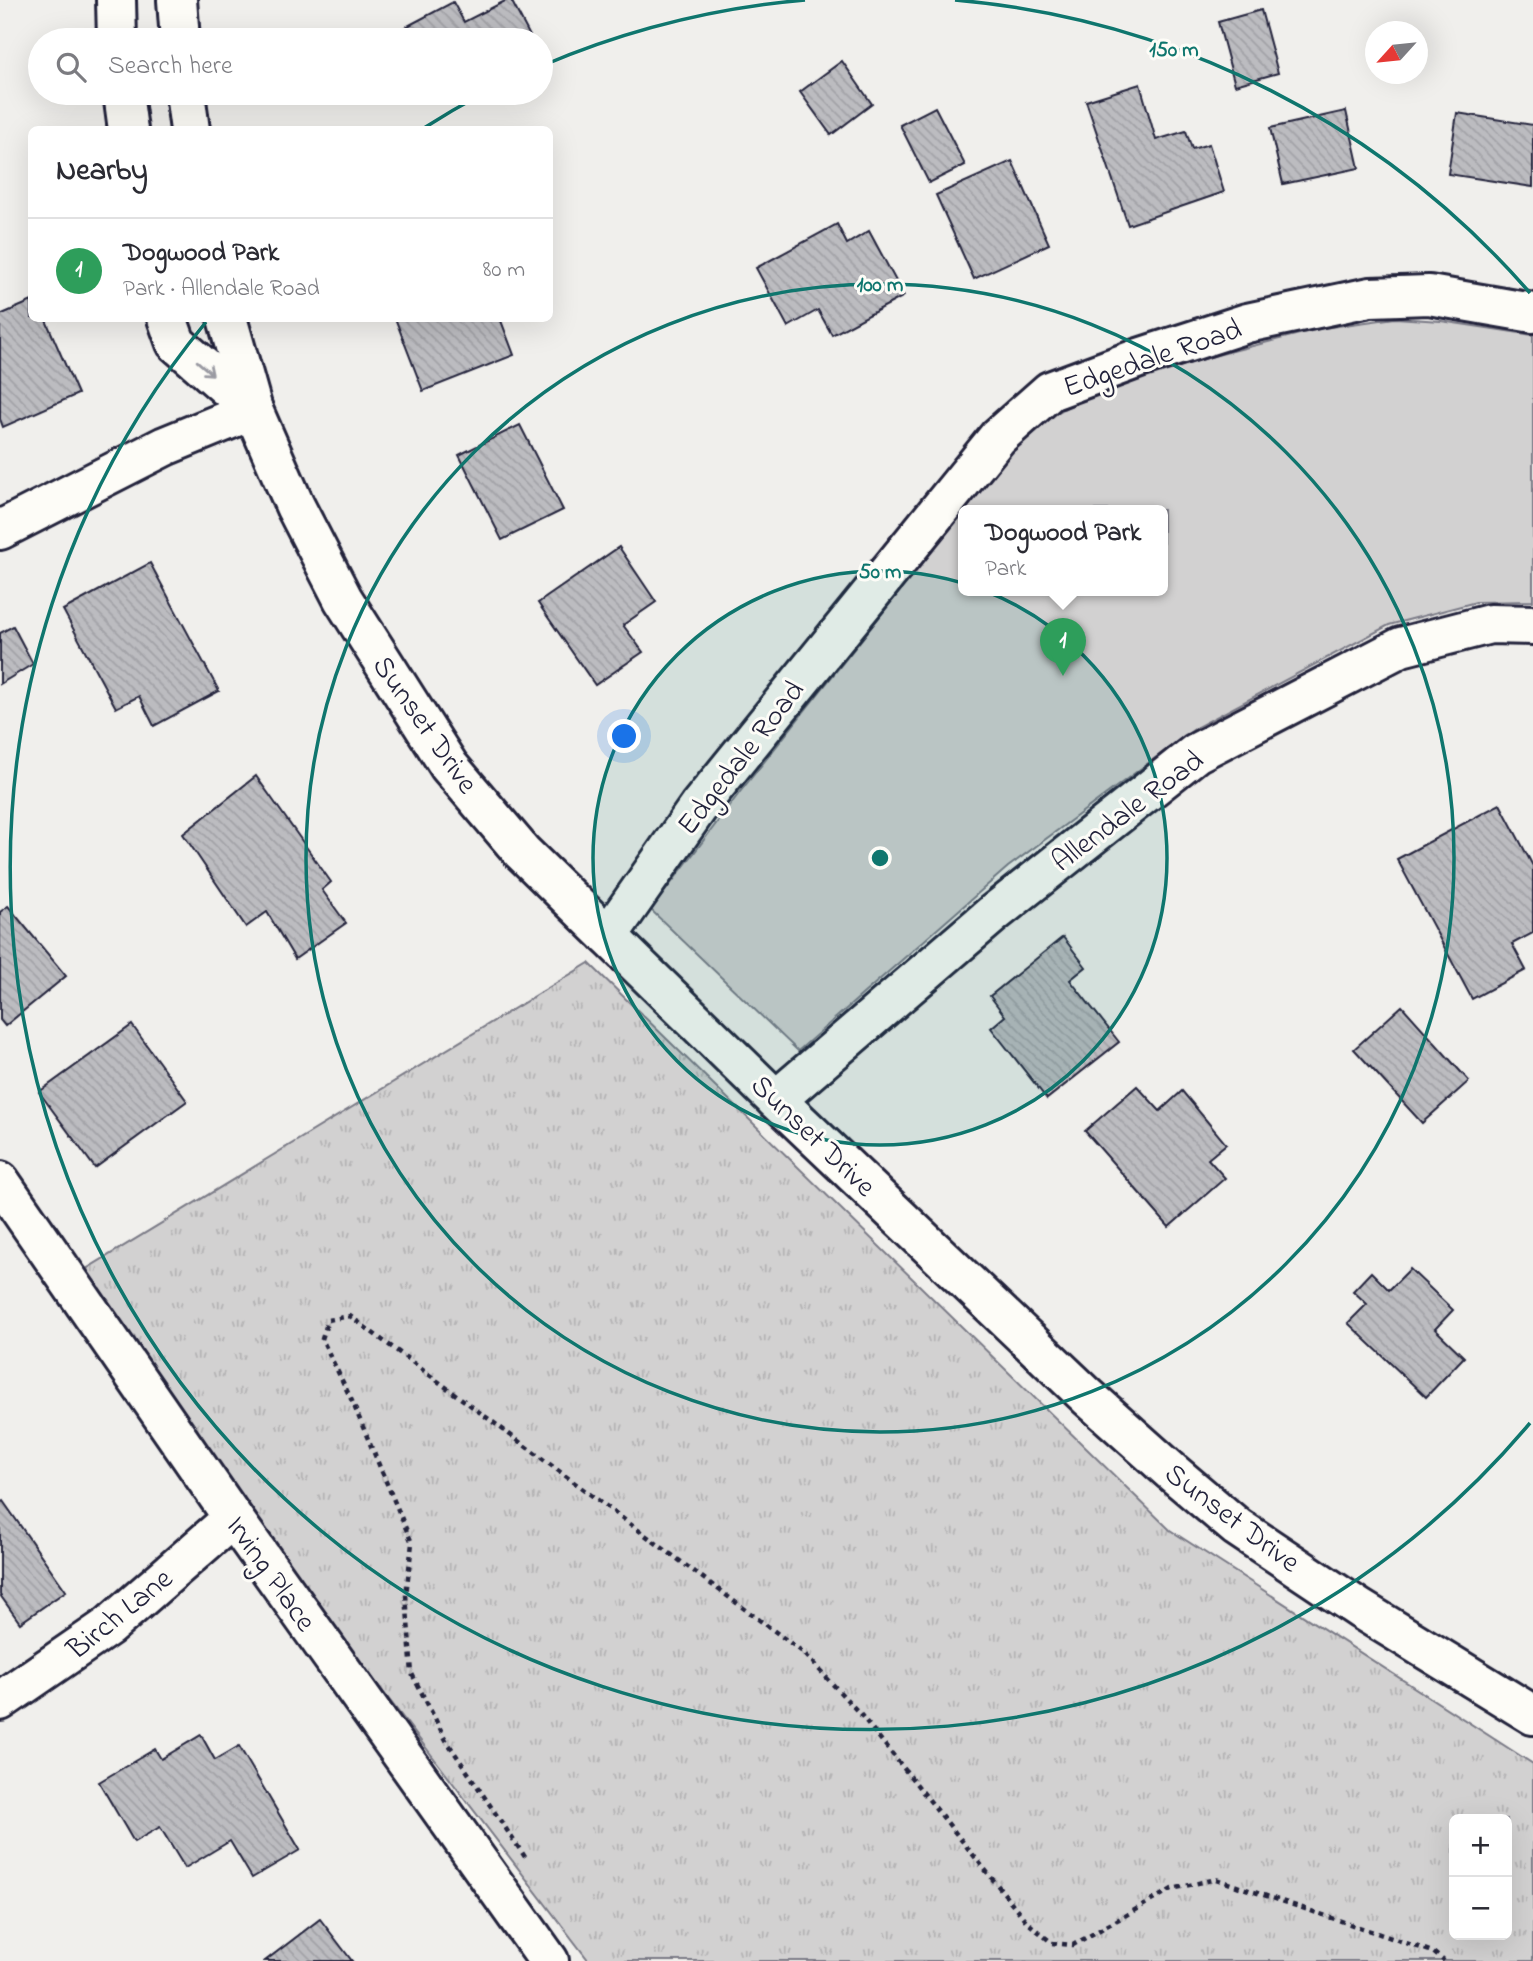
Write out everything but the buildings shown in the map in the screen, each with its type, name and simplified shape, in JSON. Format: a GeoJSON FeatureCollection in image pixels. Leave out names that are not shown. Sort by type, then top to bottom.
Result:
{"type":"FeatureCollection","features":[{"type":"Feature","properties":{"kind":"street"},"geometry":{"type":"LineString","coordinates":[[116,0],[117,28]]}},
{"type":"Feature","properties":{"kind":"street"},"geometry":{"type":"LineString","coordinates":[[177,0],[179,28]]}},
{"type":"Feature","properties":{"kind":"street"},"geometry":{"type":"LineString","coordinates":[[125,105],[127,126]]}},
{"type":"Feature","properties":{"kind":"street"},"geometry":{"type":"LineString","coordinates":[[187,105],[189,126]]}},
{"type":"Feature","properties":{"kind":"street","name":"Edgedale Road"},"geometry":{"type":"LineString","coordinates":[[608,936],[699,806],[945,502],[998,437],[1050,391],[1139,358],[1247,323],[1370,297],[1429,295],[1533,313]]}},
{"type":"Feature","properties":{"kind":"street","name":"Sunset Drive"},"geometry":{"type":"LineString","coordinates":[[168,322],[176,342],[253,410]]}},
{"type":"Feature","properties":{"kind":"street","name":"Sunset Drive"},"geometry":{"type":"LineString","coordinates":[[228,322],[253,410],[295,506],[342,598],[449,766],[522,852],[776,1100],[1088,1397],[1237,1527],[1360,1609],[1533,1715]]}},
{"type":"Feature","properties":{"kind":"street"},"geometry":{"type":"LineString","coordinates":[[0,530],[165,446],[253,410]]}},
{"type":"Feature","properties":{"kind":"street","name":"Allendale Road"},"geometry":{"type":"LineString","coordinates":[[776,1100],[994,913],[1196,753],[1401,647],[1490,624],[1533,625]]}},
{"type":"Feature","properties":{"kind":"street","name":"Irving Place"},"geometry":{"type":"LineString","coordinates":[[0,1181],[233,1518],[549,1961]]}},
{"type":"Feature","properties":{"kind":"street","name":"Birch Lane"},"geometry":{"type":"LineString","coordinates":[[0,1701],[108,1626],[233,1518]]}},
{"type":"Feature","properties":{"kind":"path"},"geometry":{"type":"LineString","coordinates":[[526,1860],[522,1849],[446,1740],[412,1674],[406,1595],[412,1543],[352,1401],[322,1339],[328,1320],[350,1316],[804,1653],[861,1715],[1027,1922],[1052,1943],[1073,1945],[1172,1889],[1216,1879],[1433,1952],[1444,1961]]}},
{"type":"Feature","properties":{"kind":"green space"},"geometry":{"type":"Polygon","coordinates":[[[1395,318],[1441,321],[1533,335],[1533,601],[1476,602],[1389,625],[1197,727],[1008,867],[798,1051],[651,910],[740,792],[958,518],[958,596],[1168,596],[1168,505],[969,505],[1032,427],[1071,405],[1120,385],[1217,355],[1323,328],[1395,318]]]}},
{"type":"Feature","properties":{"kind":"green space"},"geometry":{"type":"Polygon","coordinates":[[[589,963],[1170,1530],[1533,1764],[1533,1961],[589,1961],[68,1280],[589,963]]]}},
{"type":"Feature","properties":{"kind":"place","name":"Dogwood Park"},"geometry":{"type":"Point","coordinates":[1063,676]}}]}
